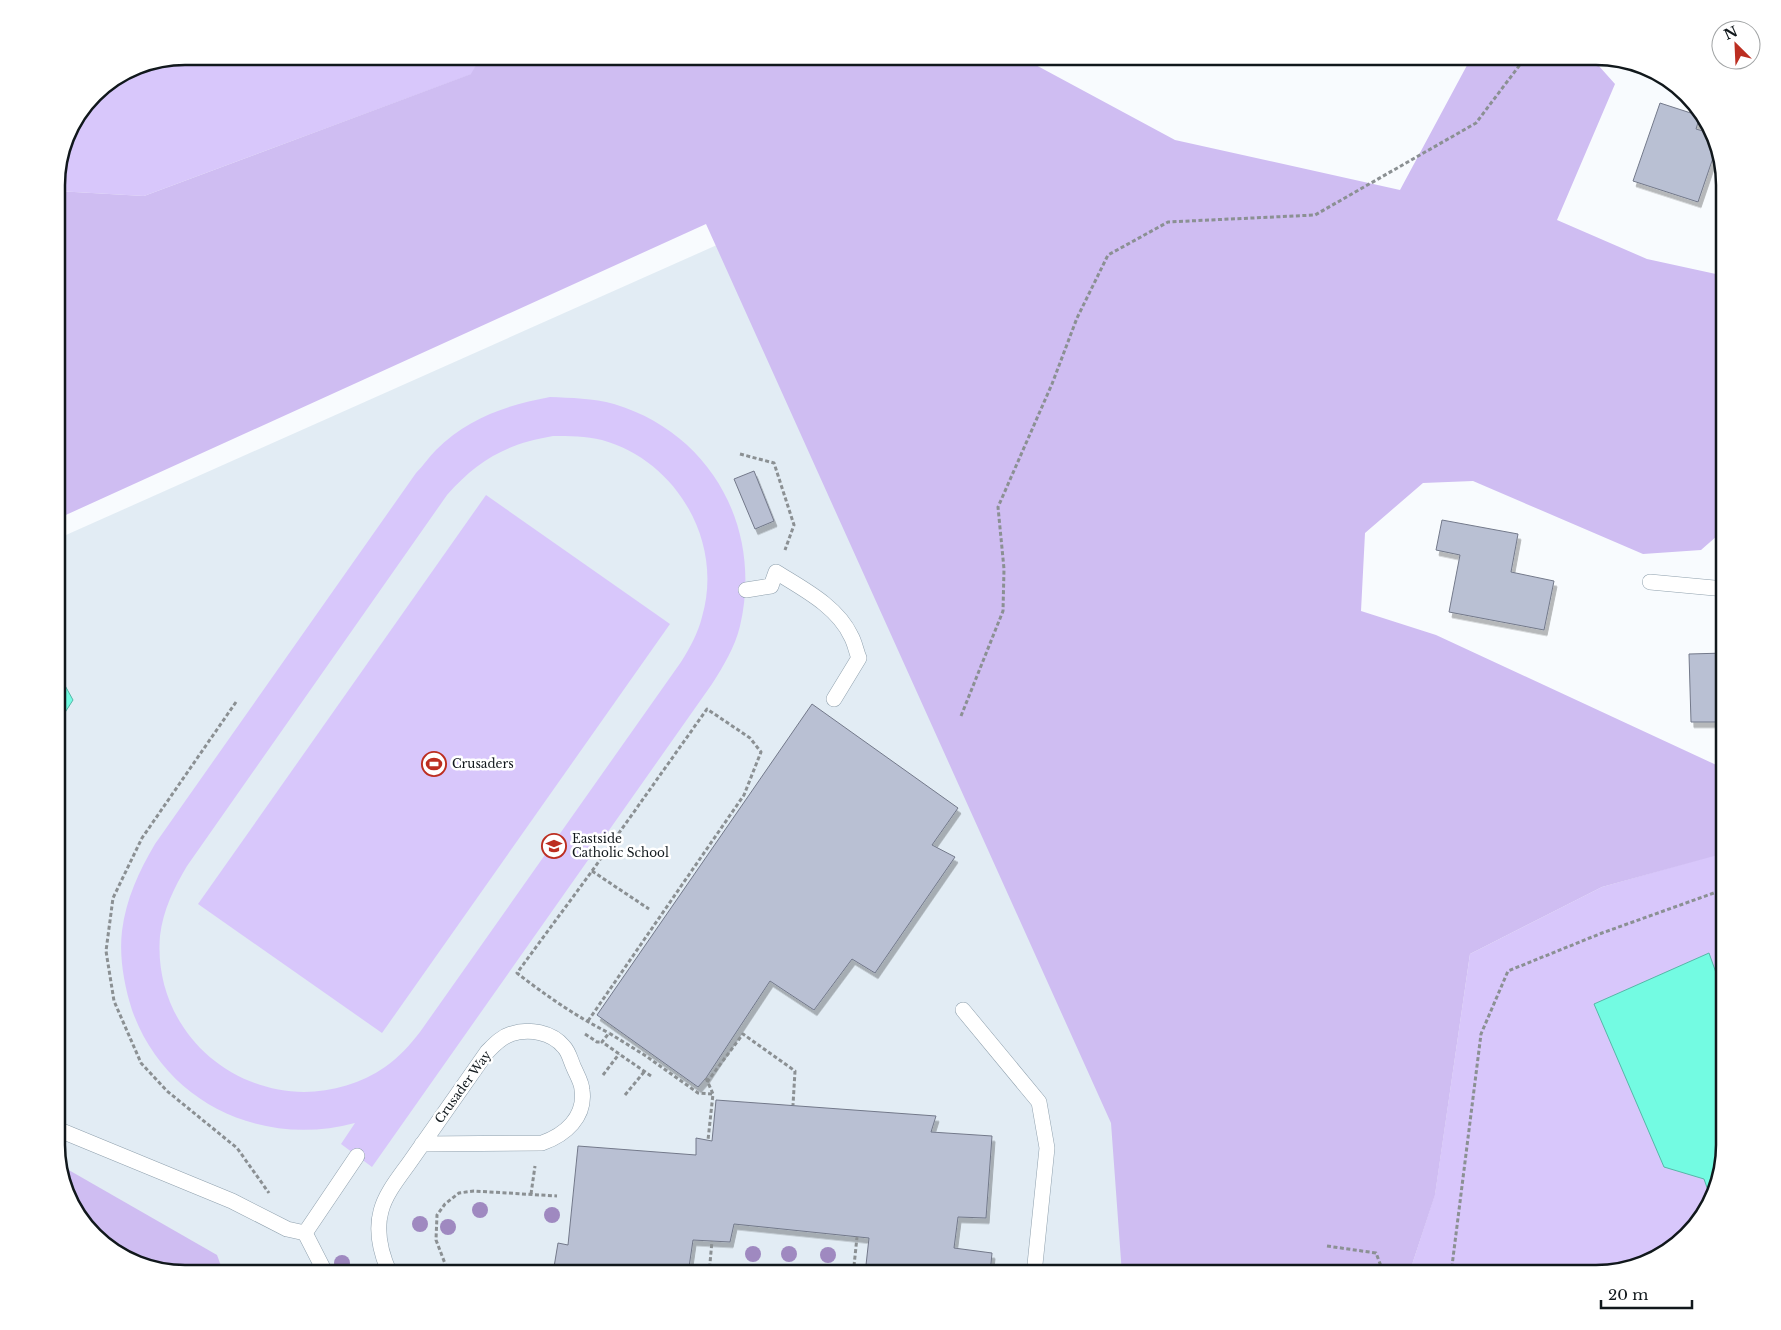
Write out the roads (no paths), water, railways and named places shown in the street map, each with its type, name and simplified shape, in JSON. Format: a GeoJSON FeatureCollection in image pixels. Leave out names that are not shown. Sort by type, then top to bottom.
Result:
{"type":"FeatureCollection","features":[{"type":"Feature","properties":{"kind":"lane"},"geometry":{"type":"LineString","coordinates":[[746,590],[771,586],[776,572],[821,601],[839,617],[851,635],[859,658],[834,699]]}},
{"type":"Feature","properties":{"kind":"lane"},"geometry":{"type":"LineString","coordinates":[[1650,582],[1716,588]]}},
{"type":"Feature","properties":{"kind":"lane"},"geometry":{"type":"LineString","coordinates":[[962,1010],[1039,1102],[1047,1148],[1035,1265]]}},
{"type":"Feature","properties":{"kind":"lane","name":"Crusader Way"},"geometry":{"type":"LineString","coordinates":[[386,1265],[378,1234],[381,1210],[392,1189],[422,1144],[487,1052],[497,1042],[510,1034],[524,1031],[539,1032],[553,1038],[565,1047],[582,1088],[582,1103],[577,1117],[568,1130],[542,1144],[422,1144]]}},
{"type":"Feature","properties":{"kind":"lane"},"geometry":{"type":"LineString","coordinates":[[65,1133],[232,1201],[287,1229],[305,1232]]}},
{"type":"Feature","properties":{"kind":"lane"},"geometry":{"type":"LineString","coordinates":[[305,1232],[357,1156]]}},
{"type":"Feature","properties":{"kind":"lane"},"geometry":{"type":"LineString","coordinates":[[305,1232],[322,1265]]}},
{"type":"Feature","properties":{"kind":"place","name":"Crusaders"},"geometry":{"type":"Point","coordinates":[434,764]}},
{"type":"Feature","properties":{"kind":"place","name":"Eastside Catholic School"},"geometry":{"type":"Point","coordinates":[554,846]}}]}
